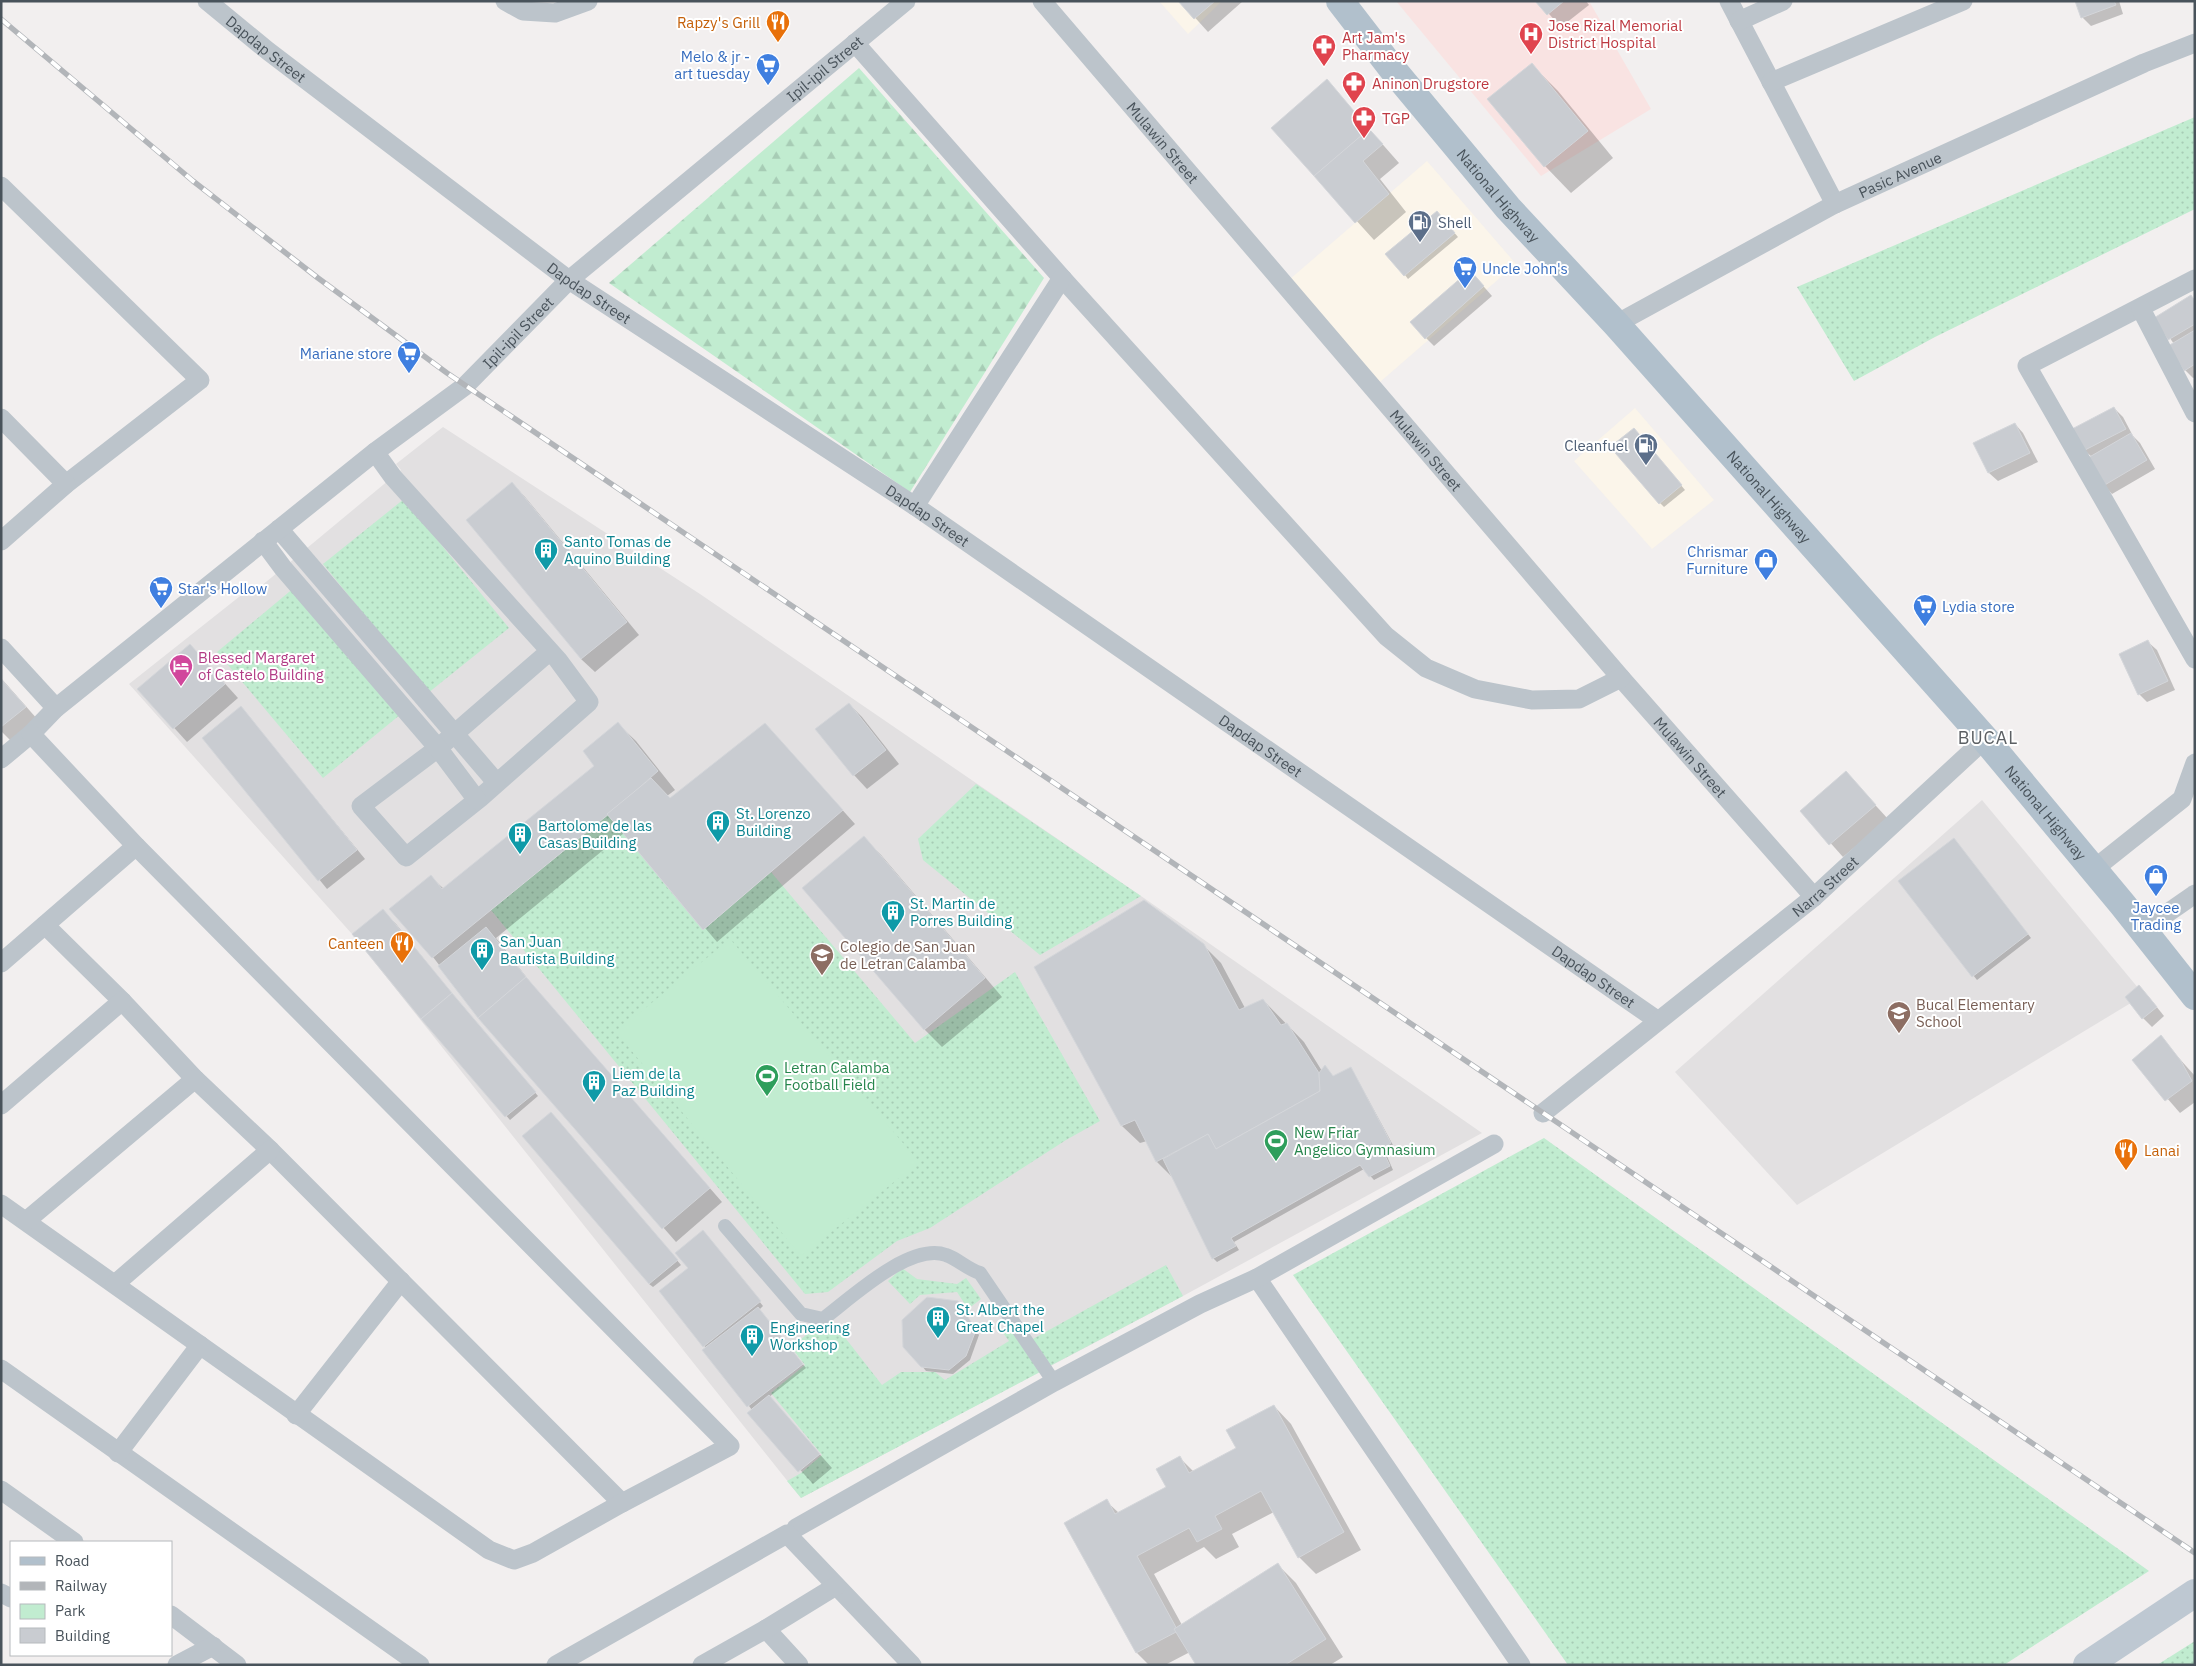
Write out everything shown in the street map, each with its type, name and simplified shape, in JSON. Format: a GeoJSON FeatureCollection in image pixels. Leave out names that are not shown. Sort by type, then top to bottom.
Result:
{"type":"FeatureCollection","features":[{"type":"Feature","properties":{"kind":"main road","name":"National Highway"},"geometry":{"type":"LineString","coordinates":[[1340,1],[1463,155],[1508,208],[1616,324],[1985,739],[2094,869],[2195,996]]}},
{"type":"Feature","properties":{"kind":"main road"},"geometry":{"type":"LineString","coordinates":[[2087,1665],[2195,1592]]}},
{"type":"Feature","properties":{"kind":"street","name":"Dapdap Street"},"geometry":{"type":"LineString","coordinates":[[207,1],[268,51],[569,280],[915,506],[1657,1020]]}},
{"type":"Feature","properties":{"kind":"street"},"geometry":{"type":"LineString","coordinates":[[505,1],[524,11],[555,12],[588,1]]}},
{"type":"Feature","properties":{"kind":"street","name":"Ipil-ipil Street"},"geometry":{"type":"LineString","coordinates":[[1,759],[31,734],[56,708],[263,541],[375,452],[465,386],[569,280],[906,1]]}},
{"type":"Feature","properties":{"kind":"street","name":"Mulawin Street"},"geometry":{"type":"LineString","coordinates":[[1042,1],[1621,678],[1814,896]]}},
{"type":"Feature","properties":{"kind":"street"},"geometry":{"type":"LineString","coordinates":[[1729,1],[1834,204]]}},
{"type":"Feature","properties":{"kind":"street"},"geometry":{"type":"LineString","coordinates":[[1739,20],[1783,1]]}},
{"type":"Feature","properties":{"kind":"street"},"geometry":{"type":"LineString","coordinates":[[1771,82],[1963,1]]}},
{"type":"Feature","properties":{"kind":"street"},"geometry":{"type":"LineString","coordinates":[[855,43],[1062,278],[1386,636],[1426,668],[1474,689],[1532,700],[1579,699],[1621,678]]}},
{"type":"Feature","properties":{"kind":"street","name":"Pasic Avenue"},"geometry":{"type":"LineString","coordinates":[[1616,324],[1834,204],[2144,63],[2195,44]]}},
{"type":"Feature","properties":{"kind":"street"},"geometry":{"type":"LineString","coordinates":[[1,186],[200,380],[66,484],[1,542]]}},
{"type":"Feature","properties":{"kind":"street"},"geometry":{"type":"LineString","coordinates":[[915,506],[1062,278]]}},
{"type":"Feature","properties":{"kind":"street"},"geometry":{"type":"LineString","coordinates":[[2195,279],[2027,366],[2195,659]]}},
{"type":"Feature","properties":{"kind":"street"},"geometry":{"type":"LineString","coordinates":[[2141,308],[2195,413]]}},
{"type":"Feature","properties":{"kind":"street"},"geometry":{"type":"LineString","coordinates":[[1,418],[66,484]]}},
{"type":"Feature","properties":{"kind":"street"},"geometry":{"type":"LineString","coordinates":[[375,452],[394,477],[550,651],[589,702],[477,800],[406,857],[361,806],[438,748],[550,651]]}},
{"type":"Feature","properties":{"kind":"street"},"geometry":{"type":"LineString","coordinates":[[279,529],[496,782]]}},
{"type":"Feature","properties":{"kind":"street"},"geometry":{"type":"LineString","coordinates":[[263,541],[283,568],[438,748],[477,800]]}},
{"type":"Feature","properties":{"kind":"street"},"geometry":{"type":"LineString","coordinates":[[1,648],[56,708]]}},
{"type":"Feature","properties":{"kind":"street"},"geometry":{"type":"LineString","coordinates":[[1,1204],[296,1415],[489,1550],[514,1560],[533,1553],[730,1446],[136,846],[31,734]]}},
{"type":"Feature","properties":{"kind":"street","name":"Narra Street"},"geometry":{"type":"LineString","coordinates":[[1543,1113],[1814,896],[1985,739]]}},
{"type":"Feature","properties":{"kind":"street"},"geometry":{"type":"LineString","coordinates":[[2094,869],[2182,799],[2195,762]]}},
{"type":"Feature","properties":{"kind":"street"},"geometry":{"type":"LineString","coordinates":[[1,963],[136,846]]}},
{"type":"Feature","properties":{"kind":"street"},"geometry":{"type":"LineString","coordinates":[[2143,930],[2195,894]]}},
{"type":"Feature","properties":{"kind":"street"},"geometry":{"type":"LineString","coordinates":[[45,925],[195,1079],[270,1150],[622,1503]]}},
{"type":"Feature","properties":{"kind":"street"},"geometry":{"type":"LineString","coordinates":[[1,1105],[122,1002]]}},
{"type":"Feature","properties":{"kind":"street"},"geometry":{"type":"LineString","coordinates":[[26,1221],[195,1079]]}},
{"type":"Feature","properties":{"kind":"street"},"geometry":{"type":"LineString","coordinates":[[796,1528],[1054,1382],[1200,1304],[1257,1278],[1494,1144]]}},
{"type":"Feature","properties":{"kind":"street"},"geometry":{"type":"LineString","coordinates":[[115,1284],[270,1150]]}},
{"type":"Feature","properties":{"kind":"street"},"geometry":{"type":"LineString","coordinates":[[725,1226],[801,1314],[823,1318],[900,1262],[922,1253],[946,1255],[968,1270],[980,1274],[1054,1382]]}},
{"type":"Feature","properties":{"kind":"street"},"geometry":{"type":"LineString","coordinates":[[1257,1278],[1521,1665]]}},
{"type":"Feature","properties":{"kind":"street"},"geometry":{"type":"LineString","coordinates":[[296,1415],[401,1281]]}},
{"type":"Feature","properties":{"kind":"street"},"geometry":{"type":"LineString","coordinates":[[118,1453],[200,1345]]}},
{"type":"Feature","properties":{"kind":"street"},"geometry":{"type":"LineString","coordinates":[[1,1369],[420,1665]]}},
{"type":"Feature","properties":{"kind":"street"},"geometry":{"type":"LineString","coordinates":[[1,1490],[73,1541]]}},
{"type":"Feature","properties":{"kind":"street"},"geometry":{"type":"LineString","coordinates":[[556,1665],[787,1534],[912,1665]]}},
{"type":"Feature","properties":{"kind":"street"},"geometry":{"type":"LineString","coordinates":[[702,1665],[836,1586]]}},
{"type":"Feature","properties":{"kind":"street"},"geometry":{"type":"LineString","coordinates":[[172,1616],[237,1665]]}},
{"type":"Feature","properties":{"kind":"street"},"geometry":{"type":"LineString","coordinates":[[766,1629],[799,1665]]}},
{"type":"Feature","properties":{"kind":"street"},"geometry":{"type":"LineString","coordinates":[[177,1665],[213,1646]]}},
{"type":"Feature","properties":{"kind":"shaded area"},"geometry":{"type":"Polygon","coordinates":[[[1159,1],[1222,1],[1188,34],[1159,1]]]}},
{"type":"Feature","properties":{"kind":"shaded area","name":"Jose Rizal Memorial District Hospital"},"geometry":{"type":"Polygon","coordinates":[[[1396,1],[1589,1],[1651,109],[1541,176],[1396,1]]]}},
{"type":"Feature","properties":{"kind":"shaded area"},"geometry":{"type":"Polygon","coordinates":[[[1427,161],[1516,264],[1380,382],[1290,279],[1427,161]]]}},
{"type":"Feature","properties":{"kind":"shaded area"},"geometry":{"type":"Polygon","coordinates":[[[1635,408],[1714,500],[1652,549],[1574,461],[1635,408]]]}},
{"type":"Feature","properties":{"kind":"shaded area","name":"Colegio de San Juan de Letran Calamba"},"geometry":{"type":"Polygon","coordinates":[[[443,427],[700,594],[1141,896],[1482,1133],[1183,1296],[801,1498],[352,934],[129,684],[249,589],[255,591],[401,470],[396,464],[443,427]]]}},
{"type":"Feature","properties":{"kind":"shaded area","name":"Bucal Elementary School"},"geometry":{"type":"Polygon","coordinates":[[[1982,800],[2144,995],[1797,1205],[1675,1072],[1982,800]]]}},
{"type":"Feature","properties":{"kind":"green space"},"geometry":{"type":"Polygon","coordinates":[[[859,68],[1044,278],[910,492],[609,283],[859,68]]]}},
{"type":"Feature","properties":{"kind":"green space"},"geometry":{"type":"Polygon","coordinates":[[[2195,117],[2195,209],[1935,337],[1854,381],[1797,287],[2195,117]]]}},
{"type":"Feature","properties":{"kind":"green space"},"geometry":{"type":"Polygon","coordinates":[[[404,499],[509,628],[428,693],[323,564],[404,499]]]}},
{"type":"Feature","properties":{"kind":"green space"},"geometry":{"type":"Polygon","coordinates":[[[295,587],[401,714],[323,778],[217,652],[295,587]]]}},
{"type":"Feature","properties":{"kind":"green space"},"geometry":{"type":"Polygon","coordinates":[[[976,784],[1141,896],[1040,955],[923,860],[918,839],[976,784]]]}},
{"type":"Feature","properties":{"kind":"green space"},"geometry":{"type":"Polygon","coordinates":[[[607,814],[703,930],[771,872],[915,1043],[1015,972],[1100,1121],[1066,1140],[930,1228],[897,1241],[828,1292],[805,1294],[491,910],[607,814]]]}},
{"type":"Feature","properties":{"kind":"green space","name":"Letran Calamba Football Field"},"geometry":{"type":"Polygon","coordinates":[[[730,939],[919,1162],[801,1256],[616,1032],[730,939]]]}},
{"type":"Feature","properties":{"kind":"green space"},"geometry":{"type":"Polygon","coordinates":[[[1544,1138],[2149,1571],[2004,1665],[1568,1665],[1293,1275],[1544,1138]]]}},
{"type":"Feature","properties":{"kind":"green space"},"geometry":{"type":"Polygon","coordinates":[[[1166,1265],[1183,1296],[1048,1367],[1031,1340],[1166,1265]]]}},
{"type":"Feature","properties":{"kind":"green space"},"geometry":{"type":"Polygon","coordinates":[[[902,1268],[917,1279],[957,1284],[966,1278],[981,1299],[968,1309],[957,1292],[920,1295],[910,1304],[888,1281],[902,1268]]]}},
{"type":"Feature","properties":{"kind":"green space"},"geometry":{"type":"Polygon","coordinates":[[[829,1317],[882,1385],[901,1372],[935,1372],[945,1380],[1009,1341],[1003,1333],[1014,1327],[1042,1371],[801,1498],[787,1481],[801,1473],[822,1455],[771,1393],[805,1365],[791,1347],[829,1317]]]}},
{"type":"Feature","properties":{"kind":"green space"},"geometry":{"type":"Polygon","coordinates":[[[2195,1641],[2195,1665],[2157,1665],[2195,1641]]]}},
{"type":"Feature","properties":{"kind":"building"},"geometry":{"type":"Polygon","coordinates":[[[1178,1],[1215,1],[1194,19],[1178,1]]]}},
{"type":"Feature","properties":{"kind":"building"},"geometry":{"type":"Polygon","coordinates":[[[1535,1],[1564,1],[1547,15],[1535,1]]]}},
{"type":"Feature","properties":{"kind":"building"},"geometry":{"type":"Polygon","coordinates":[[[2075,1],[2114,1],[2116,5],[2081,18],[2075,1]]]}},
{"type":"Feature","properties":{"kind":"building"},"geometry":{"type":"Polygon","coordinates":[[[1532,63],[1588,131],[1544,167],[1487,99],[1532,63]]]}},
{"type":"Feature","properties":{"kind":"building"},"geometry":{"type":"Polygon","coordinates":[[[1327,79],[1369,129],[1314,176],[1271,128],[1327,79]]]}},
{"type":"Feature","properties":{"kind":"building"},"geometry":{"type":"Polygon","coordinates":[[[1369,129],[1383,144],[1363,161],[1389,194],[1355,223],[1314,176],[1369,129]]]}},
{"type":"Feature","properties":{"kind":"building","name":"Shell"},"geometry":{"type":"Polygon","coordinates":[[[1437,211],[1455,233],[1404,276],[1385,254],[1437,211]]]}},
{"type":"Feature","properties":{"kind":"building"},"geometry":{"type":"Polygon","coordinates":[[[1470,270],[1484,286],[1425,339],[1410,322],[1470,270]]]}},
{"type":"Feature","properties":{"kind":"building"},"geometry":{"type":"Polygon","coordinates":[[[2191,295],[2195,301],[2195,324],[2168,340],[2154,318],[2191,295]]]}},
{"type":"Feature","properties":{"kind":"building"},"geometry":{"type":"Polygon","coordinates":[[[2195,330],[2195,364],[2184,371],[2168,346],[2195,330]]]}},
{"type":"Feature","properties":{"kind":"building"},"geometry":{"type":"Polygon","coordinates":[[[2114,407],[2126,429],[2083,451],[2072,429],[2114,407]]]}},
{"type":"Feature","properties":{"kind":"building"},"geometry":{"type":"Polygon","coordinates":[[[2015,423],[2030,453],[1988,473],[1973,443],[2015,423]]]}},
{"type":"Feature","properties":{"kind":"building","name":"Cleanfuel"},"geometry":{"type":"Polygon","coordinates":[[[1634,428],[1682,485],[1659,504],[1610,447],[1634,428]]]}},
{"type":"Feature","properties":{"kind":"building"},"geometry":{"type":"Polygon","coordinates":[[[2131,433],[2147,460],[2103,486],[2086,459],[2131,433]]]}},
{"type":"Feature","properties":{"kind":"building","name":"Santo Tomas de Aquino Building"},"geometry":{"type":"Polygon","coordinates":[[[512,482],[627,622],[581,659],[466,520],[512,482]]]}},
{"type":"Feature","properties":{"kind":"building"},"geometry":{"type":"Polygon","coordinates":[[[2148,640],[2168,681],[2138,695],[2119,654],[2148,640]]]}},
{"type":"Feature","properties":{"kind":"building","name":"Blessed Margaret of Castelo Building"},"geometry":{"type":"Polygon","coordinates":[[[190,644],[225,684],[173,729],[137,689],[190,644]]]}},
{"type":"Feature","properties":{"kind":"building"},"geometry":{"type":"Polygon","coordinates":[[[1,679],[26,707],[1,727],[1,679]]]}},
{"type":"Feature","properties":{"kind":"building"},"geometry":{"type":"Polygon","coordinates":[[[849,703],[886,750],[853,776],[815,729],[849,703]]]}},
{"type":"Feature","properties":{"kind":"building"},"geometry":{"type":"Polygon","coordinates":[[[241,706],[357,850],[318,881],[202,738],[241,706]]]}},
{"type":"Feature","properties":{"kind":"building","name":"Bartolome de las Casas Building"},"geometry":{"type":"Polygon","coordinates":[[[618,722],[658,771],[615,809],[432,958],[389,909],[431,875],[442,889],[594,766],[583,751],[618,722]]]}},
{"type":"Feature","properties":{"kind":"building","name":"St. Lorenzo Building"},"geometry":{"type":"Polygon","coordinates":[[[765,723],[843,810],[703,930],[607,814],[651,778],[670,798],[765,723]]]}},
{"type":"Feature","properties":{"kind":"building"},"geometry":{"type":"Polygon","coordinates":[[[1846,771],[1876,805],[1829,845],[1800,811],[1846,771]]]}},
{"type":"Feature","properties":{"kind":"building","name":"St. Martin de Porres Building"},"geometry":{"type":"Polygon","coordinates":[[[864,836],[985,978],[924,1030],[802,888],[864,836]]]}},
{"type":"Feature","properties":{"kind":"building"},"geometry":{"type":"Polygon","coordinates":[[[1954,838],[2028,934],[1972,977],[1898,881],[1954,838]]]}},
{"type":"Feature","properties":{"kind":"building"},"geometry":{"type":"Polygon","coordinates":[[[1144,900],[1204,944],[1239,1010],[1263,999],[1281,1025],[1287,1023],[1319,1073],[1320,1091],[1216,1149],[1208,1134],[1156,1162],[1135,1120],[1121,1126],[1034,967],[1144,900]]]}},
{"type":"Feature","properties":{"kind":"building","name":"Canteen"},"geometry":{"type":"Polygon","coordinates":[[[383,909],[452,993],[421,1019],[352,934],[383,909]]]}},
{"type":"Feature","properties":{"kind":"building","name":"San Juan Bautista Building"},"geometry":{"type":"Polygon","coordinates":[[[486,927],[526,977],[478,1018],[438,966],[486,927]]]}},
{"type":"Feature","properties":{"kind":"building","name":"Liem de la Paz Building"},"geometry":{"type":"Polygon","coordinates":[[[526,977],[710,1188],[662,1229],[478,1018],[526,977]]]}},
{"type":"Feature","properties":{"kind":"building"},"geometry":{"type":"Polygon","coordinates":[[[2139,985],[2157,1007],[2142,1019],[2125,997],[2139,985]]]}},
{"type":"Feature","properties":{"kind":"building"},"geometry":{"type":"Polygon","coordinates":[[[452,993],[536,1092],[505,1117],[421,1019],[452,993]]]}},
{"type":"Feature","properties":{"kind":"building"},"geometry":{"type":"Polygon","coordinates":[[[2161,1035],[2181,1061],[2192,1081],[2165,1101],[2132,1060],[2161,1035]]]}},
{"type":"Feature","properties":{"kind":"building","name":"New Friar Angelico Gymnasium"},"geometry":{"type":"Polygon","coordinates":[[[1325,1065],[1333,1076],[1351,1067],[1391,1143],[1382,1149],[1390,1166],[1369,1177],[1360,1165],[1231,1238],[1236,1246],[1212,1259],[1163,1159],[1208,1134],[1216,1149],[1320,1091],[1319,1073],[1325,1065]]]}},
{"type":"Feature","properties":{"kind":"building"},"geometry":{"type":"Polygon","coordinates":[[[551,1112],[678,1260],[649,1284],[522,1136],[551,1112]]]}},
{"type":"Feature","properties":{"kind":"building"},"geometry":{"type":"Polygon","coordinates":[[[703,1230],[761,1301],[703,1347],[659,1291],[688,1268],[675,1253],[703,1230]]]}},
{"type":"Feature","properties":{"kind":"building","name":"St. Albert the Great Chapel"},"geometry":{"type":"Polygon","coordinates":[[[927,1297],[958,1301],[976,1330],[966,1356],[949,1370],[921,1367],[903,1347],[902,1320],[927,1297]]]}},
{"type":"Feature","properties":{"kind":"building","name":"Engineering Workshop"},"geometry":{"type":"Polygon","coordinates":[[[758,1307],[803,1364],[747,1407],[702,1350],[758,1307]]]}},
{"type":"Feature","properties":{"kind":"building"},"geometry":{"type":"Polygon","coordinates":[[[769,1395],[820,1454],[798,1472],[747,1413],[769,1395]]]}},
{"type":"Feature","properties":{"kind":"building"},"geometry":{"type":"Polygon","coordinates":[[[1274,1405],[1344,1532],[1298,1558],[1261,1491],[1215,1516],[1222,1529],[1197,1542],[1189,1528],[1137,1556],[1178,1631],[1136,1653],[1064,1523],[1107,1499],[1115,1514],[1166,1487],[1156,1469],[1180,1456],[1189,1473],[1236,1448],[1226,1430],[1274,1405]]]}},
{"type":"Feature","properties":{"kind":"building"},"geometry":{"type":"Polygon","coordinates":[[[1278,1563],[1326,1639],[1285,1665],[1196,1665],[1174,1629],[1278,1563]]]}},
{"type":"Feature","properties":{"kind":"railway"},"geometry":{"type":"LineString","coordinates":[[1,19],[193,181],[318,278],[447,373],[2195,1553]]}},
{"type":"Feature","properties":{"kind":"place","name":"Rapzy's Grill"},"geometry":{"type":"Point","coordinates":[778,43]}},
{"type":"Feature","properties":{"kind":"place","name":"Jose Rizal Memorial District Hospital"},"geometry":{"type":"Point","coordinates":[1531,55]}},
{"type":"Feature","properties":{"kind":"place","name":"Art Jam's Pharmacy"},"geometry":{"type":"Point","coordinates":[1324,67]}},
{"type":"Feature","properties":{"kind":"place","name":"Melo & jr - art tuesday"},"geometry":{"type":"Point","coordinates":[768,86]}},
{"type":"Feature","properties":{"kind":"place","name":"Aninon Drugstore"},"geometry":{"type":"Point","coordinates":[1354,104]}},
{"type":"Feature","properties":{"kind":"place","name":"TGP"},"geometry":{"type":"Point","coordinates":[1364,139]}},
{"type":"Feature","properties":{"kind":"place","name":"Shell"},"geometry":{"type":"Point","coordinates":[1420,243]}},
{"type":"Feature","properties":{"kind":"place","name":"Uncle John's"},"geometry":{"type":"Point","coordinates":[1465,289]}},
{"type":"Feature","properties":{"kind":"place","name":"Mariane store"},"geometry":{"type":"Point","coordinates":[409,374]}},
{"type":"Feature","properties":{"kind":"place","name":"Cleanfuel"},"geometry":{"type":"Point","coordinates":[1646,466]}},
{"type":"Feature","properties":{"kind":"place","name":"Santo Tomas de Aquino Building"},"geometry":{"type":"Point","coordinates":[546,571]}},
{"type":"Feature","properties":{"kind":"place","name":"Chrismar Furniture"},"geometry":{"type":"Point","coordinates":[1766,581]}},
{"type":"Feature","properties":{"kind":"place","name":"Star's Hollow"},"geometry":{"type":"Point","coordinates":[161,609]}},
{"type":"Feature","properties":{"kind":"place","name":"Lydia store"},"geometry":{"type":"Point","coordinates":[1925,627]}},
{"type":"Feature","properties":{"kind":"place","name":"Blessed Margaret of Castelo Building"},"geometry":{"type":"Point","coordinates":[181,687]}},
{"type":"Feature","properties":{"kind":"place","name":"St. Lorenzo Building"},"geometry":{"type":"Point","coordinates":[718,843]}},
{"type":"Feature","properties":{"kind":"place","name":"Bartolome de las Casas Building"},"geometry":{"type":"Point","coordinates":[520,855]}},
{"type":"Feature","properties":{"kind":"place","name":"Jaycee Trading"},"geometry":{"type":"Point","coordinates":[2156,897]}},
{"type":"Feature","properties":{"kind":"place","name":"St. Martin de Porres Building"},"geometry":{"type":"Point","coordinates":[893,933]}},
{"type":"Feature","properties":{"kind":"place","name":"Canteen"},"geometry":{"type":"Point","coordinates":[402,964]}},
{"type":"Feature","properties":{"kind":"place","name":"San Juan Bautista Building"},"geometry":{"type":"Point","coordinates":[482,971]}},
{"type":"Feature","properties":{"kind":"place","name":"Colegio de San Juan de Letran Calamba"},"geometry":{"type":"Point","coordinates":[822,976]}},
{"type":"Feature","properties":{"kind":"place","name":"Bucal Elementary School"},"geometry":{"type":"Point","coordinates":[1899,1034]}},
{"type":"Feature","properties":{"kind":"place","name":"Letran Calamba Football Field"},"geometry":{"type":"Point","coordinates":[767,1097]}},
{"type":"Feature","properties":{"kind":"place","name":"Liem de la Paz Building"},"geometry":{"type":"Point","coordinates":[594,1103]}},
{"type":"Feature","properties":{"kind":"place","name":"New Friar Angelico Gymnasium"},"geometry":{"type":"Point","coordinates":[1276,1162]}},
{"type":"Feature","properties":{"kind":"place","name":"Lanai"},"geometry":{"type":"Point","coordinates":[2126,1171]}},
{"type":"Feature","properties":{"kind":"place","name":"St. Albert the Great Chapel"},"geometry":{"type":"Point","coordinates":[938,1339]}},
{"type":"Feature","properties":{"kind":"place","name":"Engineering Workshop"},"geometry":{"type":"Point","coordinates":[752,1357]}},
{"type":"Feature","properties":{"kind":"district","name":"BUCAL"},"geometry":{"type":"Point","coordinates":[1988,737]}}]}
